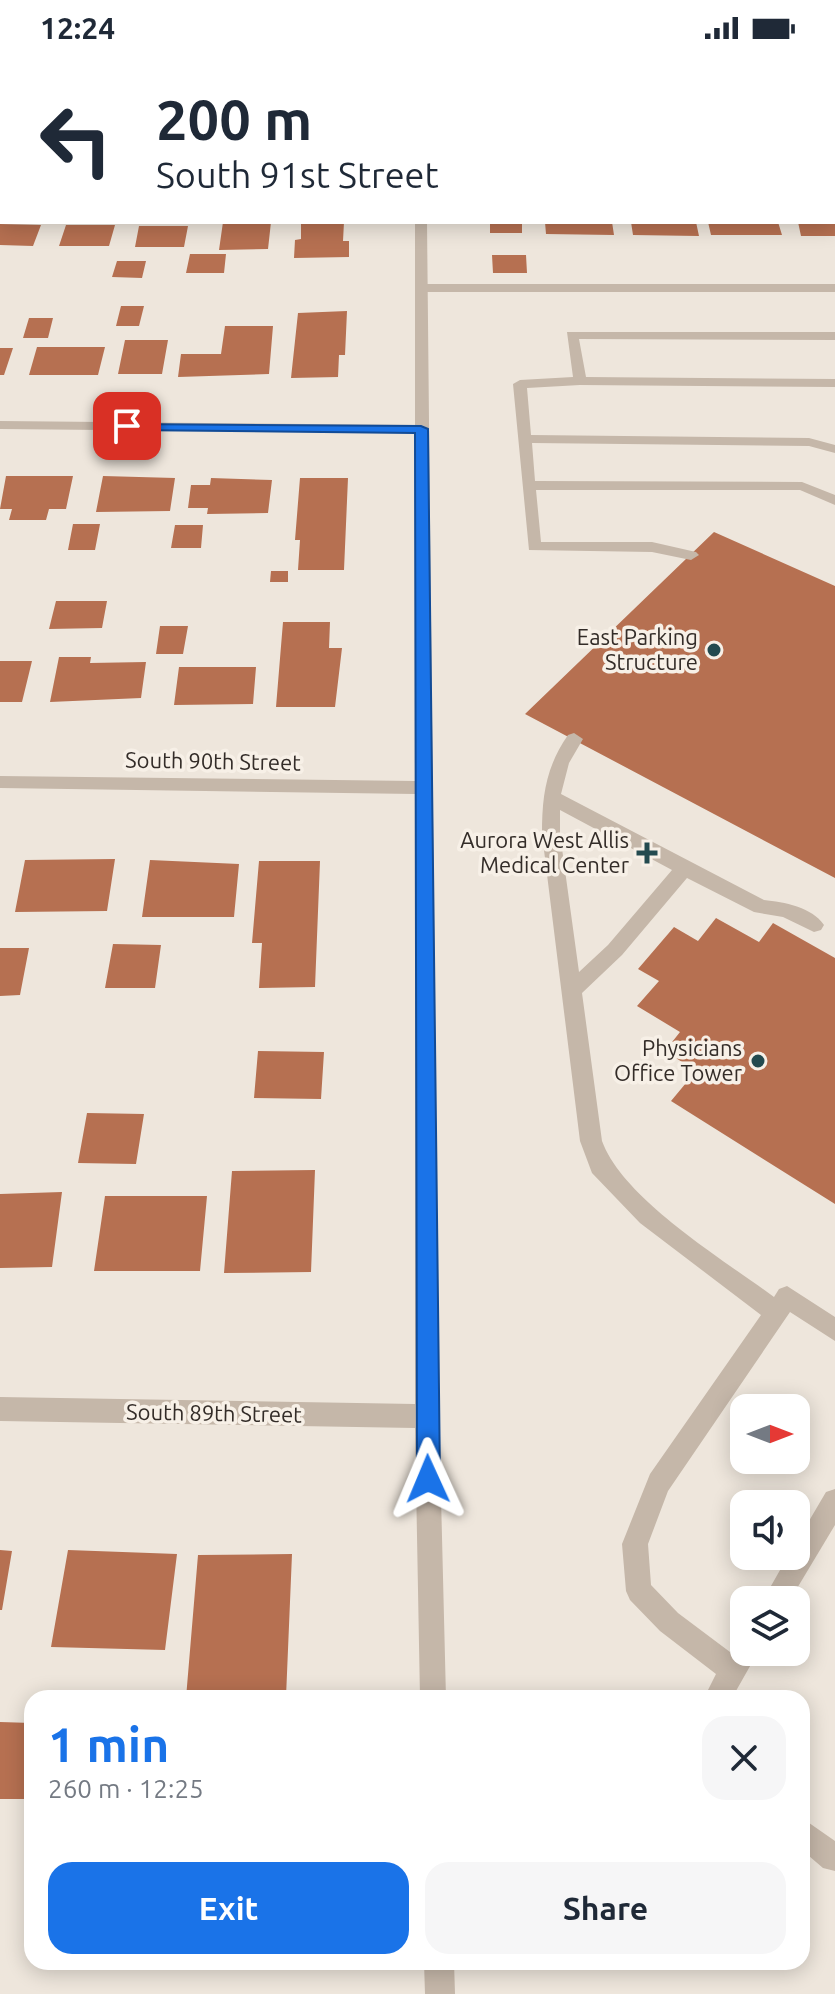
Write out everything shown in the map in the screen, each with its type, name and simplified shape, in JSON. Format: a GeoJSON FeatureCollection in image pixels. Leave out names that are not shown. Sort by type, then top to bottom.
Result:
{"type":"FeatureCollection","features":[{"type":"Feature","properties":{"kind":"street"},"geometry":{"type":"LineString","coordinates":[[421,224],[427,1416],[433,1690]]}},
{"type":"Feature","properties":{"kind":"street"},"geometry":{"type":"LineString","coordinates":[[421,288],[835,288]]}},
{"type":"Feature","properties":{"kind":"street"},"geometry":{"type":"LineString","coordinates":[[580,381],[572,335],[835,336]]}},
{"type":"Feature","properties":{"kind":"street"},"geometry":{"type":"LineString","coordinates":[[691,555],[652,547],[534,547],[520,384],[580,381],[835,383]]}},
{"type":"Feature","properties":{"kind":"street"},"geometry":{"type":"LineString","coordinates":[[0,425],[421,429]]}},
{"type":"Feature","properties":{"kind":"street"},"geometry":{"type":"LineString","coordinates":[[526,439],[809,442],[835,449]]}},
{"type":"Feature","properties":{"kind":"street"},"geometry":{"type":"LineString","coordinates":[[528,485],[802,486],[835,500]]}},
{"type":"Feature","properties":{"kind":"street"},"geometry":{"type":"LineString","coordinates":[[574,739],[558,761],[551,784],[551,834],[591,1141],[600,1166],[648,1216],[777,1313]]}},
{"type":"Feature","properties":{"kind":"street","name":"South 90th Street"},"geometry":{"type":"LineString","coordinates":[[0,782],[425,788]]}},
{"type":"Feature","properties":{"kind":"street"},"geometry":{"type":"LineString","coordinates":[[551,797],[761,907],[787,910],[814,925]]}},
{"type":"Feature","properties":{"kind":"street"},"geometry":{"type":"LineString","coordinates":[[572,990],[615,950],[684,868]]}},
{"type":"Feature","properties":{"kind":"street"},"geometry":{"type":"LineString","coordinates":[[730,1656],[669,1622],[639,1591],[635,1544],[659,1483],[787,1297],[835,1330]]}},
{"type":"Feature","properties":{"kind":"street","name":"South 89th Street"},"geometry":{"type":"LineString","coordinates":[[0,1409],[427,1416]]}},
{"type":"Feature","properties":{"kind":"street"},"geometry":{"type":"LineString","coordinates":[[784,1586],[835,1501]]}},
{"type":"Feature","properties":{"kind":"street"},"geometry":{"type":"LineString","coordinates":[[722,1690],[736,1666]]}},
{"type":"Feature","properties":{"kind":"street"},"geometry":{"type":"LineString","coordinates":[[810,1839],[833,1858]]}},
{"type":"Feature","properties":{"kind":"street"},"geometry":{"type":"LineString","coordinates":[[439,1970],[440,1994]]}},
{"type":"Feature","properties":{"kind":"building"},"geometry":{"type":"Polygon","coordinates":[[[0,224],[41,225],[33,246],[0,245],[0,224]]]}},
{"type":"Feature","properties":{"kind":"building"},"geometry":{"type":"Polygon","coordinates":[[[223,224],[271,224],[268,249],[219,250],[223,224]]]}},
{"type":"Feature","properties":{"kind":"building"},"geometry":{"type":"Polygon","coordinates":[[[301,224],[344,224],[343,241],[349,241],[349,257],[294,258],[295,240],[301,239],[301,224]]]}},
{"type":"Feature","properties":{"kind":"building"},"geometry":{"type":"Polygon","coordinates":[[[490,224],[522,224],[522,233],[490,233],[490,224]]]}},
{"type":"Feature","properties":{"kind":"building"},"geometry":{"type":"Polygon","coordinates":[[[545,224],[612,224],[614,235],[546,234],[545,224]]]}},
{"type":"Feature","properties":{"kind":"building"},"geometry":{"type":"Polygon","coordinates":[[[631,224],[696,224],[699,236],[633,235],[631,224]]]}},
{"type":"Feature","properties":{"kind":"building"},"geometry":{"type":"Polygon","coordinates":[[[708,224],[779,224],[782,235],[711,235],[708,224]]]}},
{"type":"Feature","properties":{"kind":"building"},"geometry":{"type":"Polygon","coordinates":[[[798,224],[835,224],[835,236],[801,236],[798,224]]]}},
{"type":"Feature","properties":{"kind":"building"},"geometry":{"type":"Polygon","coordinates":[[[66,225],[115,225],[109,246],[59,246],[66,225]]]}},
{"type":"Feature","properties":{"kind":"building"},"geometry":{"type":"Polygon","coordinates":[[[139,226],[188,226],[184,247],[135,247],[139,226]]]}},
{"type":"Feature","properties":{"kind":"building"},"geometry":{"type":"Polygon","coordinates":[[[190,254],[226,254],[224,273],[186,273],[190,254]]]}},
{"type":"Feature","properties":{"kind":"building"},"geometry":{"type":"Polygon","coordinates":[[[492,255],[526,255],[527,273],[493,273],[492,255]]]}},
{"type":"Feature","properties":{"kind":"building"},"geometry":{"type":"Polygon","coordinates":[[[117,261],[146,261],[142,278],[112,277],[117,261]]]}},
{"type":"Feature","properties":{"kind":"building"},"geometry":{"type":"Polygon","coordinates":[[[121,306],[144,306],[139,326],[116,326],[121,306]]]}},
{"type":"Feature","properties":{"kind":"building"},"geometry":{"type":"Polygon","coordinates":[[[347,311],[345,355],[339,355],[338,377],[291,378],[298,313],[347,311]]]}},
{"type":"Feature","properties":{"kind":"building"},"geometry":{"type":"Polygon","coordinates":[[[29,318],[53,318],[48,338],[23,338],[29,318]]]}},
{"type":"Feature","properties":{"kind":"building"},"geometry":{"type":"Polygon","coordinates":[[[225,326],[273,326],[269,374],[178,377],[181,354],[221,354],[225,326]]]}},
{"type":"Feature","properties":{"kind":"building"},"geometry":{"type":"Polygon","coordinates":[[[125,340],[168,340],[162,374],[118,374],[125,340]]]}},
{"type":"Feature","properties":{"kind":"building"},"geometry":{"type":"Polygon","coordinates":[[[37,347],[105,347],[98,375],[29,375],[37,347]]]}},
{"type":"Feature","properties":{"kind":"building"},"geometry":{"type":"Polygon","coordinates":[[[0,348],[13,348],[4,375],[0,375],[0,348]]]}},
{"type":"Feature","properties":{"kind":"building"},"geometry":{"type":"Polygon","coordinates":[[[6,476],[73,476],[66,509],[49,509],[46,520],[9,520],[12,509],[0,509],[6,476]]]}},
{"type":"Feature","properties":{"kind":"building"},"geometry":{"type":"Polygon","coordinates":[[[103,476],[175,478],[170,511],[96,512],[103,476]]]}},
{"type":"Feature","properties":{"kind":"building"},"geometry":{"type":"Polygon","coordinates":[[[211,478],[272,480],[268,513],[207,514],[208,508],[188,508],[191,485],[210,485],[211,478]]]}},
{"type":"Feature","properties":{"kind":"building"},"geometry":{"type":"Polygon","coordinates":[[[300,478],[348,478],[344,570],[298,570],[300,540],[295,540],[300,478]]]}},
{"type":"Feature","properties":{"kind":"building"},"geometry":{"type":"Polygon","coordinates":[[[73,524],[100,524],[95,550],[68,550],[73,524]]]}},
{"type":"Feature","properties":{"kind":"building"},"geometry":{"type":"Polygon","coordinates":[[[175,525],[203,525],[201,548],[171,548],[175,525]]]}},
{"type":"Feature","properties":{"kind":"building","name":"East Parking Structure"},"geometry":{"type":"Polygon","coordinates":[[[714,532],[835,586],[835,878],[525,714],[714,532]]]}},
{"type":"Feature","properties":{"kind":"building"},"geometry":{"type":"Polygon","coordinates":[[[271,571],[288,571],[288,582],[270,582],[271,571]]]}},
{"type":"Feature","properties":{"kind":"building"},"geometry":{"type":"Polygon","coordinates":[[[56,601],[107,601],[102,628],[49,629],[56,601]]]}},
{"type":"Feature","properties":{"kind":"building"},"geometry":{"type":"Polygon","coordinates":[[[283,622],[330,622],[329,648],[342,648],[335,707],[276,707],[283,622]]]}},
{"type":"Feature","properties":{"kind":"building"},"geometry":{"type":"Polygon","coordinates":[[[160,626],[188,626],[183,654],[156,654],[160,626]]]}},
{"type":"Feature","properties":{"kind":"building"},"geometry":{"type":"Polygon","coordinates":[[[59,657],[91,657],[90,663],[146,662],[141,698],[50,702],[59,657]]]}},
{"type":"Feature","properties":{"kind":"building"},"geometry":{"type":"Polygon","coordinates":[[[0,661],[32,661],[22,702],[0,702],[0,661]]]}},
{"type":"Feature","properties":{"kind":"building"},"geometry":{"type":"Polygon","coordinates":[[[179,667],[256,667],[253,704],[174,705],[179,667]]]}},
{"type":"Feature","properties":{"kind":"building"},"geometry":{"type":"Polygon","coordinates":[[[115,859],[107,911],[15,912],[25,860],[115,859]]]}},
{"type":"Feature","properties":{"kind":"building"},"geometry":{"type":"Polygon","coordinates":[[[150,860],[239,864],[234,917],[142,917],[150,860]]]}},
{"type":"Feature","properties":{"kind":"building"},"geometry":{"type":"Polygon","coordinates":[[[259,861],[320,861],[315,987],[259,988],[262,943],[252,943],[259,861]]]}},
{"type":"Feature","properties":{"kind":"building","name":"Physicians Office Tower"},"geometry":{"type":"Polygon","coordinates":[[[716,918],[759,942],[773,923],[835,958],[835,1204],[671,1101],[696,1071],[665,1051],[680,1032],[637,1006],[659,981],[638,969],[674,927],[698,941],[716,918]]]}},
{"type":"Feature","properties":{"kind":"building"},"geometry":{"type":"Polygon","coordinates":[[[113,944],[161,945],[155,988],[105,988],[113,944]]]}},
{"type":"Feature","properties":{"kind":"building"},"geometry":{"type":"Polygon","coordinates":[[[0,948],[29,948],[20,995],[0,996],[0,948]]]}},
{"type":"Feature","properties":{"kind":"building"},"geometry":{"type":"Polygon","coordinates":[[[258,1051],[324,1052],[321,1099],[254,1098],[258,1051]]]}},
{"type":"Feature","properties":{"kind":"building"},"geometry":{"type":"Polygon","coordinates":[[[87,1113],[144,1114],[136,1164],[78,1163],[87,1113]]]}},
{"type":"Feature","properties":{"kind":"building"},"geometry":{"type":"Polygon","coordinates":[[[315,1170],[311,1272],[224,1273],[232,1171],[315,1170]]]}},
{"type":"Feature","properties":{"kind":"building"},"geometry":{"type":"Polygon","coordinates":[[[62,1192],[52,1267],[0,1268],[0,1194],[62,1192]]]}},
{"type":"Feature","properties":{"kind":"building"},"geometry":{"type":"Polygon","coordinates":[[[105,1196],[207,1196],[200,1271],[94,1271],[105,1196]]]}},
{"type":"Feature","properties":{"kind":"building"},"geometry":{"type":"Polygon","coordinates":[[[0,1550],[12,1551],[2,1610],[0,1610],[0,1550]]]}},
{"type":"Feature","properties":{"kind":"building"},"geometry":{"type":"Polygon","coordinates":[[[68,1550],[177,1554],[165,1650],[51,1647],[68,1550]]]}},
{"type":"Feature","properties":{"kind":"building"},"geometry":{"type":"Polygon","coordinates":[[[292,1554],[286,1690],[187,1690],[198,1555],[292,1554]]]}},
{"type":"Feature","properties":{"kind":"building"},"geometry":{"type":"Polygon","coordinates":[[[0,1722],[24,1723],[24,1799],[0,1799],[0,1722]]]}},
{"type":"Feature","properties":{"kind":"place","name":"East Parking Structure"},"geometry":{"type":"Point","coordinates":[714,650]}},
{"type":"Feature","properties":{"kind":"place","name":"Aurora West Allis Medical Center"},"geometry":{"type":"Point","coordinates":[647,853]}},
{"type":"Feature","properties":{"kind":"place","name":"Physicians Office Tower"},"geometry":{"type":"Point","coordinates":[758,1061]}},
{"type":"Feature","properties":{"kind":"route"},"geometry":{"type":"LineString","coordinates":[[127,426],[421,429],[428,1479]]}}]}
